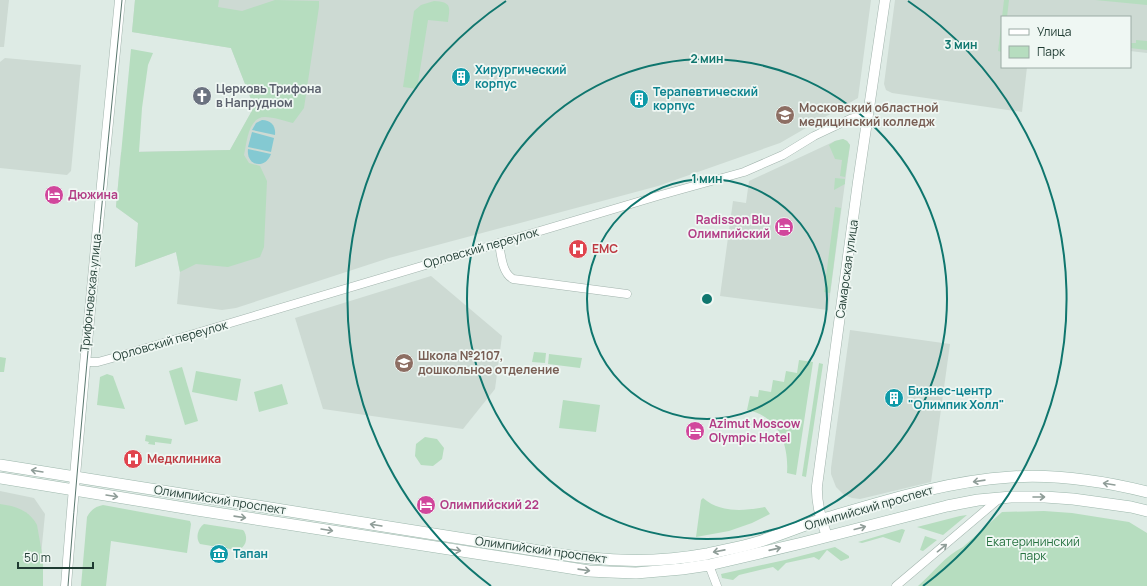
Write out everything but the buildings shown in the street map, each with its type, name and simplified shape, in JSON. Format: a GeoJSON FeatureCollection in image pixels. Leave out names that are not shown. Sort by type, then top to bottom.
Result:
{"type":"FeatureCollection","features":[{"type":"Feature","properties":{"kind":"main road","name":"Олимпийский проспект"},"geometry":{"type":"LineString","coordinates":[[0,465],[509,546],[588,558],[612,560],[657,559],[705,554],[736,548],[867,506],[955,484],[1010,477],[1069,478],[1122,486],[1147,492]]}},
{"type":"Feature","properties":{"kind":"main road","name":"Олимпийский проспект"},"geometry":{"type":"LineString","coordinates":[[0,478],[589,571],[636,572],[708,565],[947,506],[978,500],[1045,497],[1073,499],[1131,507],[1147,511]]}},
{"type":"Feature","properties":{"kind":"street","name":"Трифоновская улица"},"geometry":{"type":"LineString","coordinates":[[66,586],[73,490],[120,0]]}},
{"type":"Feature","properties":{"kind":"street","name":"Самарская улица"},"geometry":{"type":"LineString","coordinates":[[827,536],[821,520],[816,497],[817,486],[868,112],[885,0]]}},
{"type":"Feature","properties":{"kind":"street","name":"Орловский переулок"},"geometry":{"type":"LineString","coordinates":[[85,362],[98,362],[110,359],[661,194],[744,172],[783,155],[814,136],[868,112]]}},
{"type":"Feature","properties":{"kind":"street"},"geometry":{"type":"LineString","coordinates":[[499,243],[506,272],[513,279],[627,294]]}},
{"type":"Feature","properties":{"kind":"street"},"geometry":{"type":"LineString","coordinates":[[896,586],[1000,498]]}},
{"type":"Feature","properties":{"kind":"street"},"geometry":{"type":"LineString","coordinates":[[708,565],[717,586]]}},
{"type":"Feature","properties":{"kind":"shaded area"},"geometry":{"type":"Polygon","coordinates":[[[0,0],[9,0],[4,47],[0,47],[0,0]]]}},
{"type":"Feature","properties":{"kind":"shaded area"},"geometry":{"type":"Polygon","coordinates":[[[135,0],[871,0],[858,98],[780,143],[658,186],[389,258],[236,308],[222,310],[177,304],[180,272],[176,252],[135,267],[138,223],[116,207],[121,152],[230,150],[254,107],[231,48],[132,32],[135,0]]]}},
{"type":"Feature","properties":{"kind":"shaded area"},"geometry":{"type":"Polygon","coordinates":[[[895,0],[1147,0],[1147,53],[1131,51],[1131,16],[1001,16],[1001,68],[1027,68],[1022,112],[892,93],[886,90],[884,84],[895,0]]]}},
{"type":"Feature","properties":{"kind":"shaded area"},"geometry":{"type":"Polygon","coordinates":[[[5,58],[81,65],[71,171],[67,175],[0,168],[0,62],[5,58]]]}},
{"type":"Feature","properties":{"kind":"shaded area"},"geometry":{"type":"Polygon","coordinates":[[[843,139],[850,145],[828,310],[720,296],[733,201],[746,203],[749,181],[835,141],[843,139]]]}},
{"type":"Feature","properties":{"kind":"shaded area","name":"Школа №2107, дошкольное отделение"},"geometry":{"type":"Polygon","coordinates":[[[431,276],[502,336],[495,389],[463,429],[323,409],[295,318],[431,276]]]}},
{"type":"Feature","properties":{"kind":"shaded area","name":"Бизнес-центр \"Олимпик Холл\""},"geometry":{"type":"Polygon","coordinates":[[[850,330],[950,344],[931,482],[860,499],[844,495],[836,487],[831,474],[831,468],[850,330]]]}},
{"type":"Feature","properties":{"kind":"shaded area"},"geometry":{"type":"Polygon","coordinates":[[[0,491],[34,498],[45,514],[38,586],[0,586],[0,491]]]}},
{"type":"Feature","properties":{"kind":"green space"},"geometry":{"type":"Polygon","coordinates":[[[135,0],[219,0],[218,7],[242,11],[275,0],[319,1],[304,108],[293,123],[272,118],[259,118],[255,121],[247,137],[244,155],[249,163],[260,166],[267,181],[264,247],[260,257],[228,267],[196,264],[180,272],[176,252],[135,267],[138,223],[116,207],[131,49],[153,53],[148,65],[142,108],[139,152],[230,150],[254,107],[231,48],[132,32],[135,0]]]}},
{"type":"Feature","properties":{"kind":"green space"},"geometry":{"type":"Polygon","coordinates":[[[1004,0],[1009,0],[1007,16],[1002,16],[1004,0]]]}},
{"type":"Feature","properties":{"kind":"green space"},"geometry":{"type":"Polygon","coordinates":[[[1095,0],[1147,0],[1147,5],[1095,0]]]}},
{"type":"Feature","properties":{"kind":"green space"},"geometry":{"type":"Polygon","coordinates":[[[434,1],[447,4],[449,9],[448,22],[428,20],[417,89],[403,87],[414,11],[421,5],[434,1]]]}},
{"type":"Feature","properties":{"kind":"green space"},"geometry":{"type":"Polygon","coordinates":[[[1001,26],[1001,52],[998,51],[1001,26]]]}},
{"type":"Feature","properties":{"kind":"green space"},"geometry":{"type":"Polygon","coordinates":[[[1136,40],[1147,41],[1147,50],[1131,48],[1131,43],[1136,43],[1136,40]]]}},
{"type":"Feature","properties":{"kind":"green space"},"geometry":{"type":"Polygon","coordinates":[[[843,139],[850,145],[845,177],[840,176],[842,160],[835,159],[829,145],[835,141],[843,139]]]}},
{"type":"Feature","properties":{"kind":"green space"},"geometry":{"type":"Polygon","coordinates":[[[835,178],[845,179],[845,184],[834,190],[835,178]]]}},
{"type":"Feature","properties":{"kind":"green space"},"geometry":{"type":"Polygon","coordinates":[[[835,207],[841,208],[830,293],[824,292],[835,207]]]}},
{"type":"Feature","properties":{"kind":"green space"},"geometry":{"type":"Polygon","coordinates":[[[534,352],[546,353],[545,363],[532,362],[534,352]]]}},
{"type":"Feature","properties":{"kind":"green space"},"geometry":{"type":"Polygon","coordinates":[[[549,354],[582,358],[580,368],[548,364],[549,354]]]}},
{"type":"Feature","properties":{"kind":"green space"},"geometry":{"type":"Polygon","coordinates":[[[0,357],[6,358],[4,372],[0,372],[0,357]]]}},
{"type":"Feature","properties":{"kind":"green space"},"geometry":{"type":"Polygon","coordinates":[[[799,360],[813,362],[796,475],[787,473],[784,442],[774,425],[767,418],[758,413],[747,410],[750,396],[758,397],[759,390],[771,392],[773,380],[784,382],[786,371],[797,373],[799,360]]]}},
{"type":"Feature","properties":{"kind":"green space"},"geometry":{"type":"Polygon","coordinates":[[[819,363],[823,364],[806,477],[802,476],[819,363]]]}},
{"type":"Feature","properties":{"kind":"green space"},"geometry":{"type":"Polygon","coordinates":[[[182,367],[198,421],[185,425],[169,371],[182,367]]]}},
{"type":"Feature","properties":{"kind":"green space"},"geometry":{"type":"Polygon","coordinates":[[[196,371],[241,379],[237,401],[192,392],[196,371]]]}},
{"type":"Feature","properties":{"kind":"green space"},"geometry":{"type":"Polygon","coordinates":[[[107,374],[113,376],[125,409],[97,405],[100,377],[107,374]]]}},
{"type":"Feature","properties":{"kind":"green space"},"geometry":{"type":"Polygon","coordinates":[[[282,384],[288,404],[259,412],[254,392],[282,384]]]}},
{"type":"Feature","properties":{"kind":"green space"},"geometry":{"type":"Polygon","coordinates":[[[563,400],[600,405],[596,432],[559,428],[563,400]]]}},
{"type":"Feature","properties":{"kind":"green space"},"geometry":{"type":"Polygon","coordinates":[[[146,435],[172,439],[171,444],[155,442],[155,445],[148,444],[149,442],[145,441],[146,435]]]}},
{"type":"Feature","properties":{"kind":"green space"},"geometry":{"type":"Polygon","coordinates":[[[425,437],[437,439],[444,448],[442,459],[433,466],[421,465],[415,456],[416,444],[425,437]]]}},
{"type":"Feature","properties":{"kind":"green space"},"geometry":{"type":"Polygon","coordinates":[[[703,498],[717,506],[732,510],[765,507],[770,514],[752,523],[729,531],[696,537],[701,500],[703,498]]]}},
{"type":"Feature","properties":{"kind":"green space"},"geometry":{"type":"Polygon","coordinates":[[[0,504],[11,506],[26,512],[37,525],[43,559],[43,586],[0,586],[0,504]]]}},
{"type":"Feature","properties":{"kind":"green space"},"geometry":{"type":"Polygon","coordinates":[[[103,505],[190,521],[191,524],[187,553],[111,541],[106,586],[81,586],[87,517],[93,509],[103,505]]]}},
{"type":"Feature","properties":{"kind":"green space","name":"Екатерининский парк"},"geometry":{"type":"Polygon","coordinates":[[[1044,511],[1072,513],[1129,522],[1147,533],[1147,586],[918,586],[945,560],[963,547],[1002,512],[1044,511]]]}},
{"type":"Feature","properties":{"kind":"green space"},"geometry":{"type":"Polygon","coordinates":[[[967,515],[943,535],[917,527],[960,516],[967,515]]]}},
{"type":"Feature","properties":{"kind":"green space"},"geometry":{"type":"Polygon","coordinates":[[[204,524],[243,530],[246,536],[246,542],[242,547],[236,550],[200,544],[198,542],[198,533],[204,524]]]}},
{"type":"Feature","properties":{"kind":"green space"},"geometry":{"type":"Polygon","coordinates":[[[902,529],[905,530],[900,543],[883,537],[862,543],[858,542],[902,529]]]}},
{"type":"Feature","properties":{"kind":"green space"},"geometry":{"type":"Polygon","coordinates":[[[925,536],[937,540],[923,551],[920,550],[925,536]]]}},
{"type":"Feature","properties":{"kind":"green space"},"geometry":{"type":"Polygon","coordinates":[[[835,547],[849,556],[849,558],[841,561],[827,550],[819,560],[814,557],[786,563],[778,571],[773,567],[739,575],[733,580],[722,578],[721,574],[835,547]]]}},
{"type":"Feature","properties":{"kind":"water"},"geometry":{"type":"Polygon","coordinates":[[[262,120],[270,122],[274,126],[275,135],[252,130],[256,123],[262,120]]]}},
{"type":"Feature","properties":{"kind":"water"},"geometry":{"type":"Polygon","coordinates":[[[252,132],[274,138],[271,152],[248,147],[252,132]]]}},
{"type":"Feature","properties":{"kind":"water"},"geometry":{"type":"Polygon","coordinates":[[[248,149],[271,154],[265,162],[256,164],[250,159],[248,149]]]}},
{"type":"Feature","properties":{"kind":"tram line"},"geometry":{"type":"LineString","coordinates":[[68,586],[87,366],[122,0]]}},
{"type":"Feature","properties":{"kind":"place","name":"Хирургический корпус"},"geometry":{"type":"Point","coordinates":[461,77]}},
{"type":"Feature","properties":{"kind":"place","name":"Церковь Трифона в Напрудном"},"geometry":{"type":"Point","coordinates":[202,96]}},
{"type":"Feature","properties":{"kind":"place","name":"Терапевтический корпус"},"geometry":{"type":"Point","coordinates":[639,99]}},
{"type":"Feature","properties":{"kind":"place","name":"Московский областной медицинский колледж"},"geometry":{"type":"Point","coordinates":[785,115]}},
{"type":"Feature","properties":{"kind":"place","name":"Дюжина"},"geometry":{"type":"Point","coordinates":[54,195]}},
{"type":"Feature","properties":{"kind":"place","name":"Radisson Blu Олимпийский"},"geometry":{"type":"Point","coordinates":[784,227]}},
{"type":"Feature","properties":{"kind":"place","name":"EMC"},"geometry":{"type":"Point","coordinates":[578,249]}},
{"type":"Feature","properties":{"kind":"place","name":"Школа №2107, дошкольное отделение"},"geometry":{"type":"Point","coordinates":[404,363]}},
{"type":"Feature","properties":{"kind":"place","name":"Бизнес-центр \"Олимпик Холл\""},"geometry":{"type":"Point","coordinates":[894,398]}},
{"type":"Feature","properties":{"kind":"place","name":"Azimut Moscow Olympic Hotel"},"geometry":{"type":"Point","coordinates":[695,431]}},
{"type":"Feature","properties":{"kind":"place","name":"Медклиника"},"geometry":{"type":"Point","coordinates":[133,459]}},
{"type":"Feature","properties":{"kind":"place","name":"Олимпийский 22"},"geometry":{"type":"Point","coordinates":[426,505]}},
{"type":"Feature","properties":{"kind":"place","name":"Тапан"},"geometry":{"type":"Point","coordinates":[219,554]}}]}
